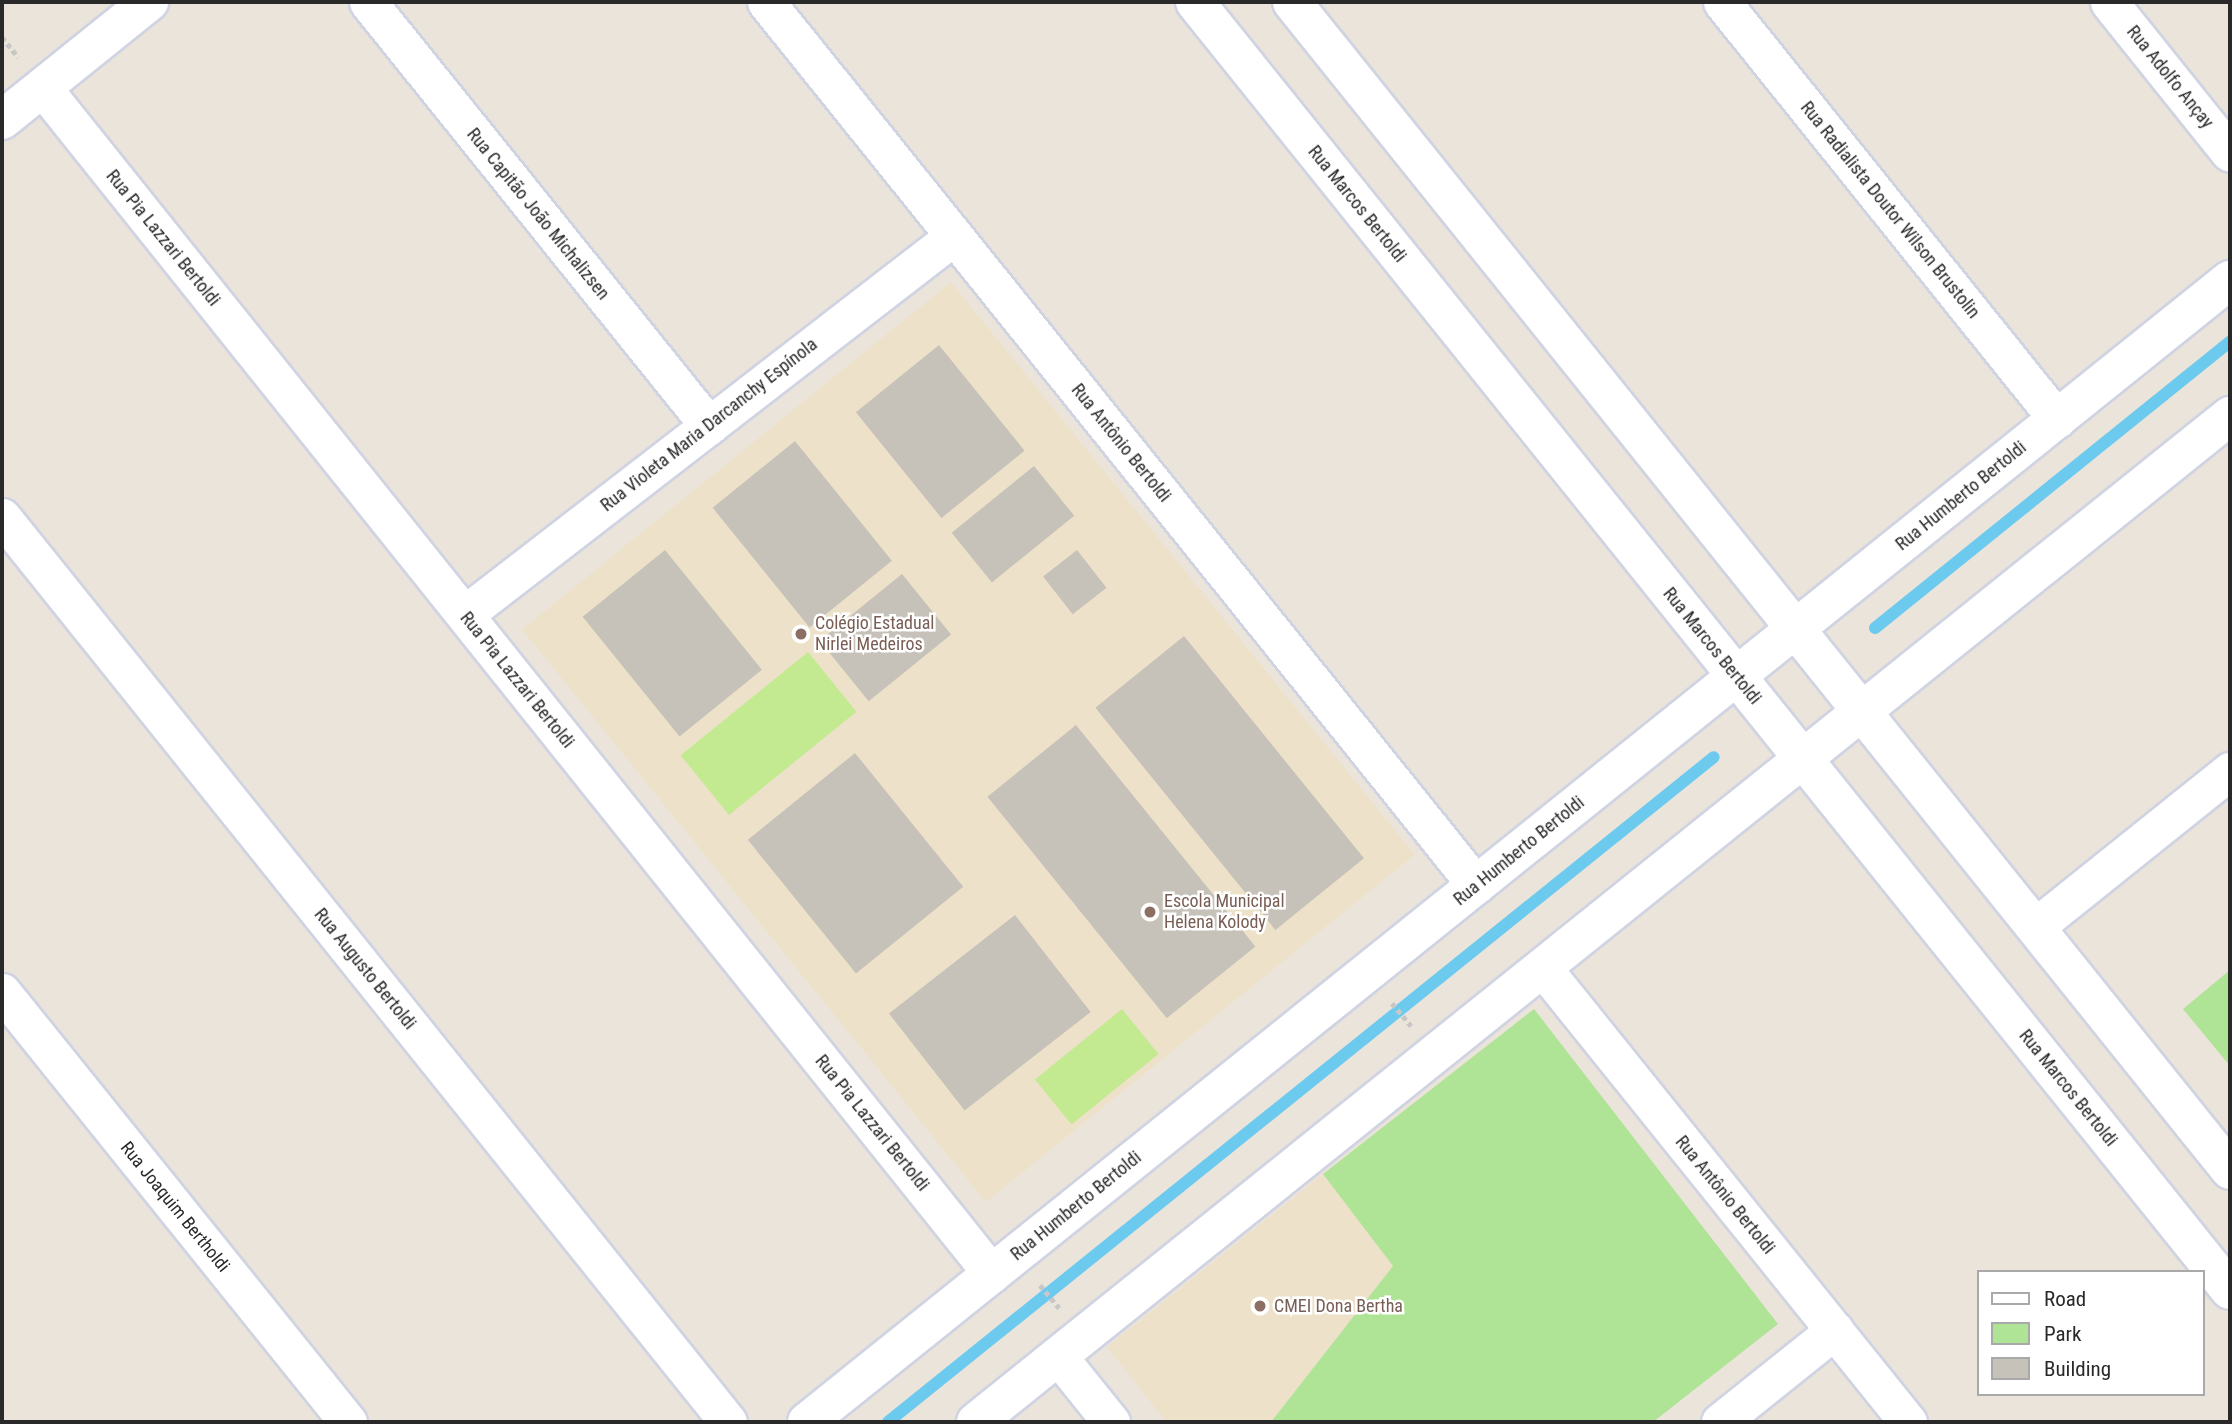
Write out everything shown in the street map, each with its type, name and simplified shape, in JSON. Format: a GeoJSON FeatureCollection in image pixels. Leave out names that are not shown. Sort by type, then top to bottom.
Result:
{"type":"FeatureCollection","features":[{"type":"Feature","properties":{"kind":"street"},"geometry":{"type":"LineString","coordinates":[[2,120],[149,2]]}},
{"type":"Feature","properties":{"kind":"street","name":"Rua Capitão João Michalizsen"},"geometry":{"type":"LineString","coordinates":[[368,2],[709,426]]}},
{"type":"Feature","properties":{"kind":"street","name":"Rua Antônio Bertoldi"},"geometry":{"type":"LineString","coordinates":[[766,2],[1476,885]]}},
{"type":"Feature","properties":{"kind":"street","name":"Rua Marcos Bertoldi"},"geometry":{"type":"LineString","coordinates":[[1195,2],[2230,1290]]}},
{"type":"Feature","properties":{"kind":"street"},"geometry":{"type":"LineString","coordinates":[[1292,2],[2230,1170]]}},
{"type":"Feature","properties":{"kind":"street","name":"Rua Radialista Doutor Wilson Brustolin"},"geometry":{"type":"LineString","coordinates":[[1722,2],[2057,419]]}},
{"type":"Feature","properties":{"kind":"street","name":"Rua Adolfo Ançay"},"geometry":{"type":"LineString","coordinates":[[2109,2],[2230,153]]}},
{"type":"Feature","properties":{"kind":"street","name":"Rua Pia Lazzari Bertoldi"},"geometry":{"type":"LineString","coordinates":[[42,87],[465,614],[1003,1264]]}},
{"type":"Feature","properties":{"kind":"street","name":"Rua Violeta Maria Darcanchy Espínola"},"geometry":{"type":"LineString","coordinates":[[465,614],[954,236]]}},
{"type":"Feature","properties":{"kind":"street","name":"Rua Humberto Bertoldi"},"geometry":{"type":"LineString","coordinates":[[807,1422],[2230,279]]}},
{"type":"Feature","properties":{"kind":"street"},"geometry":{"type":"LineString","coordinates":[[975,1422],[2230,416]]}},
{"type":"Feature","properties":{"kind":"street","name":"Rua Augusto Bertoldi"},"geometry":{"type":"LineString","coordinates":[[2,517],[728,1422]]}},
{"type":"Feature","properties":{"kind":"street"},"geometry":{"type":"LineString","coordinates":[[2035,927],[2230,771]]}},
{"type":"Feature","properties":{"kind":"street","name":"Rua Antônio Bertoldi"},"geometry":{"type":"LineString","coordinates":[[1542,967],[1908,1422]]}},
{"type":"Feature","properties":{"kind":"street","name":"Rua Joaquim Bertholdi"},"geometry":{"type":"LineString","coordinates":[[2,992],[348,1422]]}},
{"type":"Feature","properties":{"kind":"street"},"geometry":{"type":"LineString","coordinates":[[1720,1422],[1835,1330]]}},
{"type":"Feature","properties":{"kind":"street"},"geometry":{"type":"LineString","coordinates":[[1070,1346],[1111,1422]]}},
{"type":"Feature","properties":{"kind":"path"},"geometry":{"type":"LineString","coordinates":[[1366,973],[1434,1054]]}},
{"type":"Feature","properties":{"kind":"path"},"geometry":{"type":"LineString","coordinates":[[1003,1264],[1070,1346]]}},
{"type":"Feature","properties":{"kind":"shaded area"},"geometry":{"type":"Polygon","coordinates":[[[951,282],[1415,855],[986,1202],[522,629],[951,282]]]}},
{"type":"Feature","properties":{"kind":"shaded area","name":"CMEI Dona Bertha"},"geometry":{"type":"Polygon","coordinates":[[[1323,1174],[1393,1266],[1271,1422],[1166,1422],[1107,1347],[1323,1174]]]}},
{"type":"Feature","properties":{"kind":"green space"},"geometry":{"type":"Polygon","coordinates":[[[808,652],[856,712],[729,815],[681,755],[808,652]]]}},
{"type":"Feature","properties":{"kind":"green space"},"geometry":{"type":"Polygon","coordinates":[[[2230,970],[2230,1066],[2183,1009],[2230,970]]]}},
{"type":"Feature","properties":{"kind":"green space"},"geometry":{"type":"Polygon","coordinates":[[[1122,1009],[1159,1054],[1071,1125],[1035,1079],[1122,1009]]]}},
{"type":"Feature","properties":{"kind":"green space"},"geometry":{"type":"Polygon","coordinates":[[[1534,1009],[1778,1324],[1653,1422],[1271,1422],[1393,1266],[1323,1174],[1534,1009]]]}},
{"type":"Feature","properties":{"kind":"building"},"geometry":{"type":"Polygon","coordinates":[[[939,345],[1025,451],[941,518],[856,412],[939,345]]]}},
{"type":"Feature","properties":{"kind":"building"},"geometry":{"type":"Polygon","coordinates":[[[795,441],[892,561],[810,627],[713,508],[795,441]]]}},
{"type":"Feature","properties":{"kind":"building"},"geometry":{"type":"Polygon","coordinates":[[[1034,466],[1074,516],[992,582],[952,533],[1034,466]]]}},
{"type":"Feature","properties":{"kind":"building"},"geometry":{"type":"Polygon","coordinates":[[[665,550],[762,670],[680,736],[583,617],[665,550]]]}},
{"type":"Feature","properties":{"kind":"building"},"geometry":{"type":"Polygon","coordinates":[[[1077,550],[1107,588],[1073,614],[1043,576],[1077,550]]]}},
{"type":"Feature","properties":{"kind":"building"},"geometry":{"type":"Polygon","coordinates":[[[902,574],[951,635],[869,701],[820,641],[902,574]]]}},
{"type":"Feature","properties":{"kind":"building"},"geometry":{"type":"Polygon","coordinates":[[[1184,636],[1364,858],[1275,930],[1095,708],[1184,636]]]}},
{"type":"Feature","properties":{"kind":"building"},"geometry":{"type":"Polygon","coordinates":[[[1076,725],[1255,946],[1167,1018],[987,797],[1076,725]]]}},
{"type":"Feature","properties":{"kind":"building"},"geometry":{"type":"Polygon","coordinates":[[[855,753],[963,887],[856,974],[748,840],[855,753]]]}},
{"type":"Feature","properties":{"kind":"building"},"geometry":{"type":"Polygon","coordinates":[[[1015,915],[1091,1012],[965,1110],[889,1014],[1015,915]]]}},
{"type":"Feature","properties":{"kind":"waterway"},"geometry":{"type":"LineString","coordinates":[[1875,628],[2230,342]]}},
{"type":"Feature","properties":{"kind":"waterway"},"geometry":{"type":"LineString","coordinates":[[888,1422],[1714,757]]}},
{"type":"Feature","properties":{"kind":"place","name":"Colégio Estadual Nirlei Medeiros"},"geometry":{"type":"Point","coordinates":[801,634]}},
{"type":"Feature","properties":{"kind":"place","name":"Escola Municipal Helena Kolody"},"geometry":{"type":"Point","coordinates":[1150,912]}},
{"type":"Feature","properties":{"kind":"place","name":"CMEI Dona Bertha"},"geometry":{"type":"Point","coordinates":[1260,1306]}}]}
